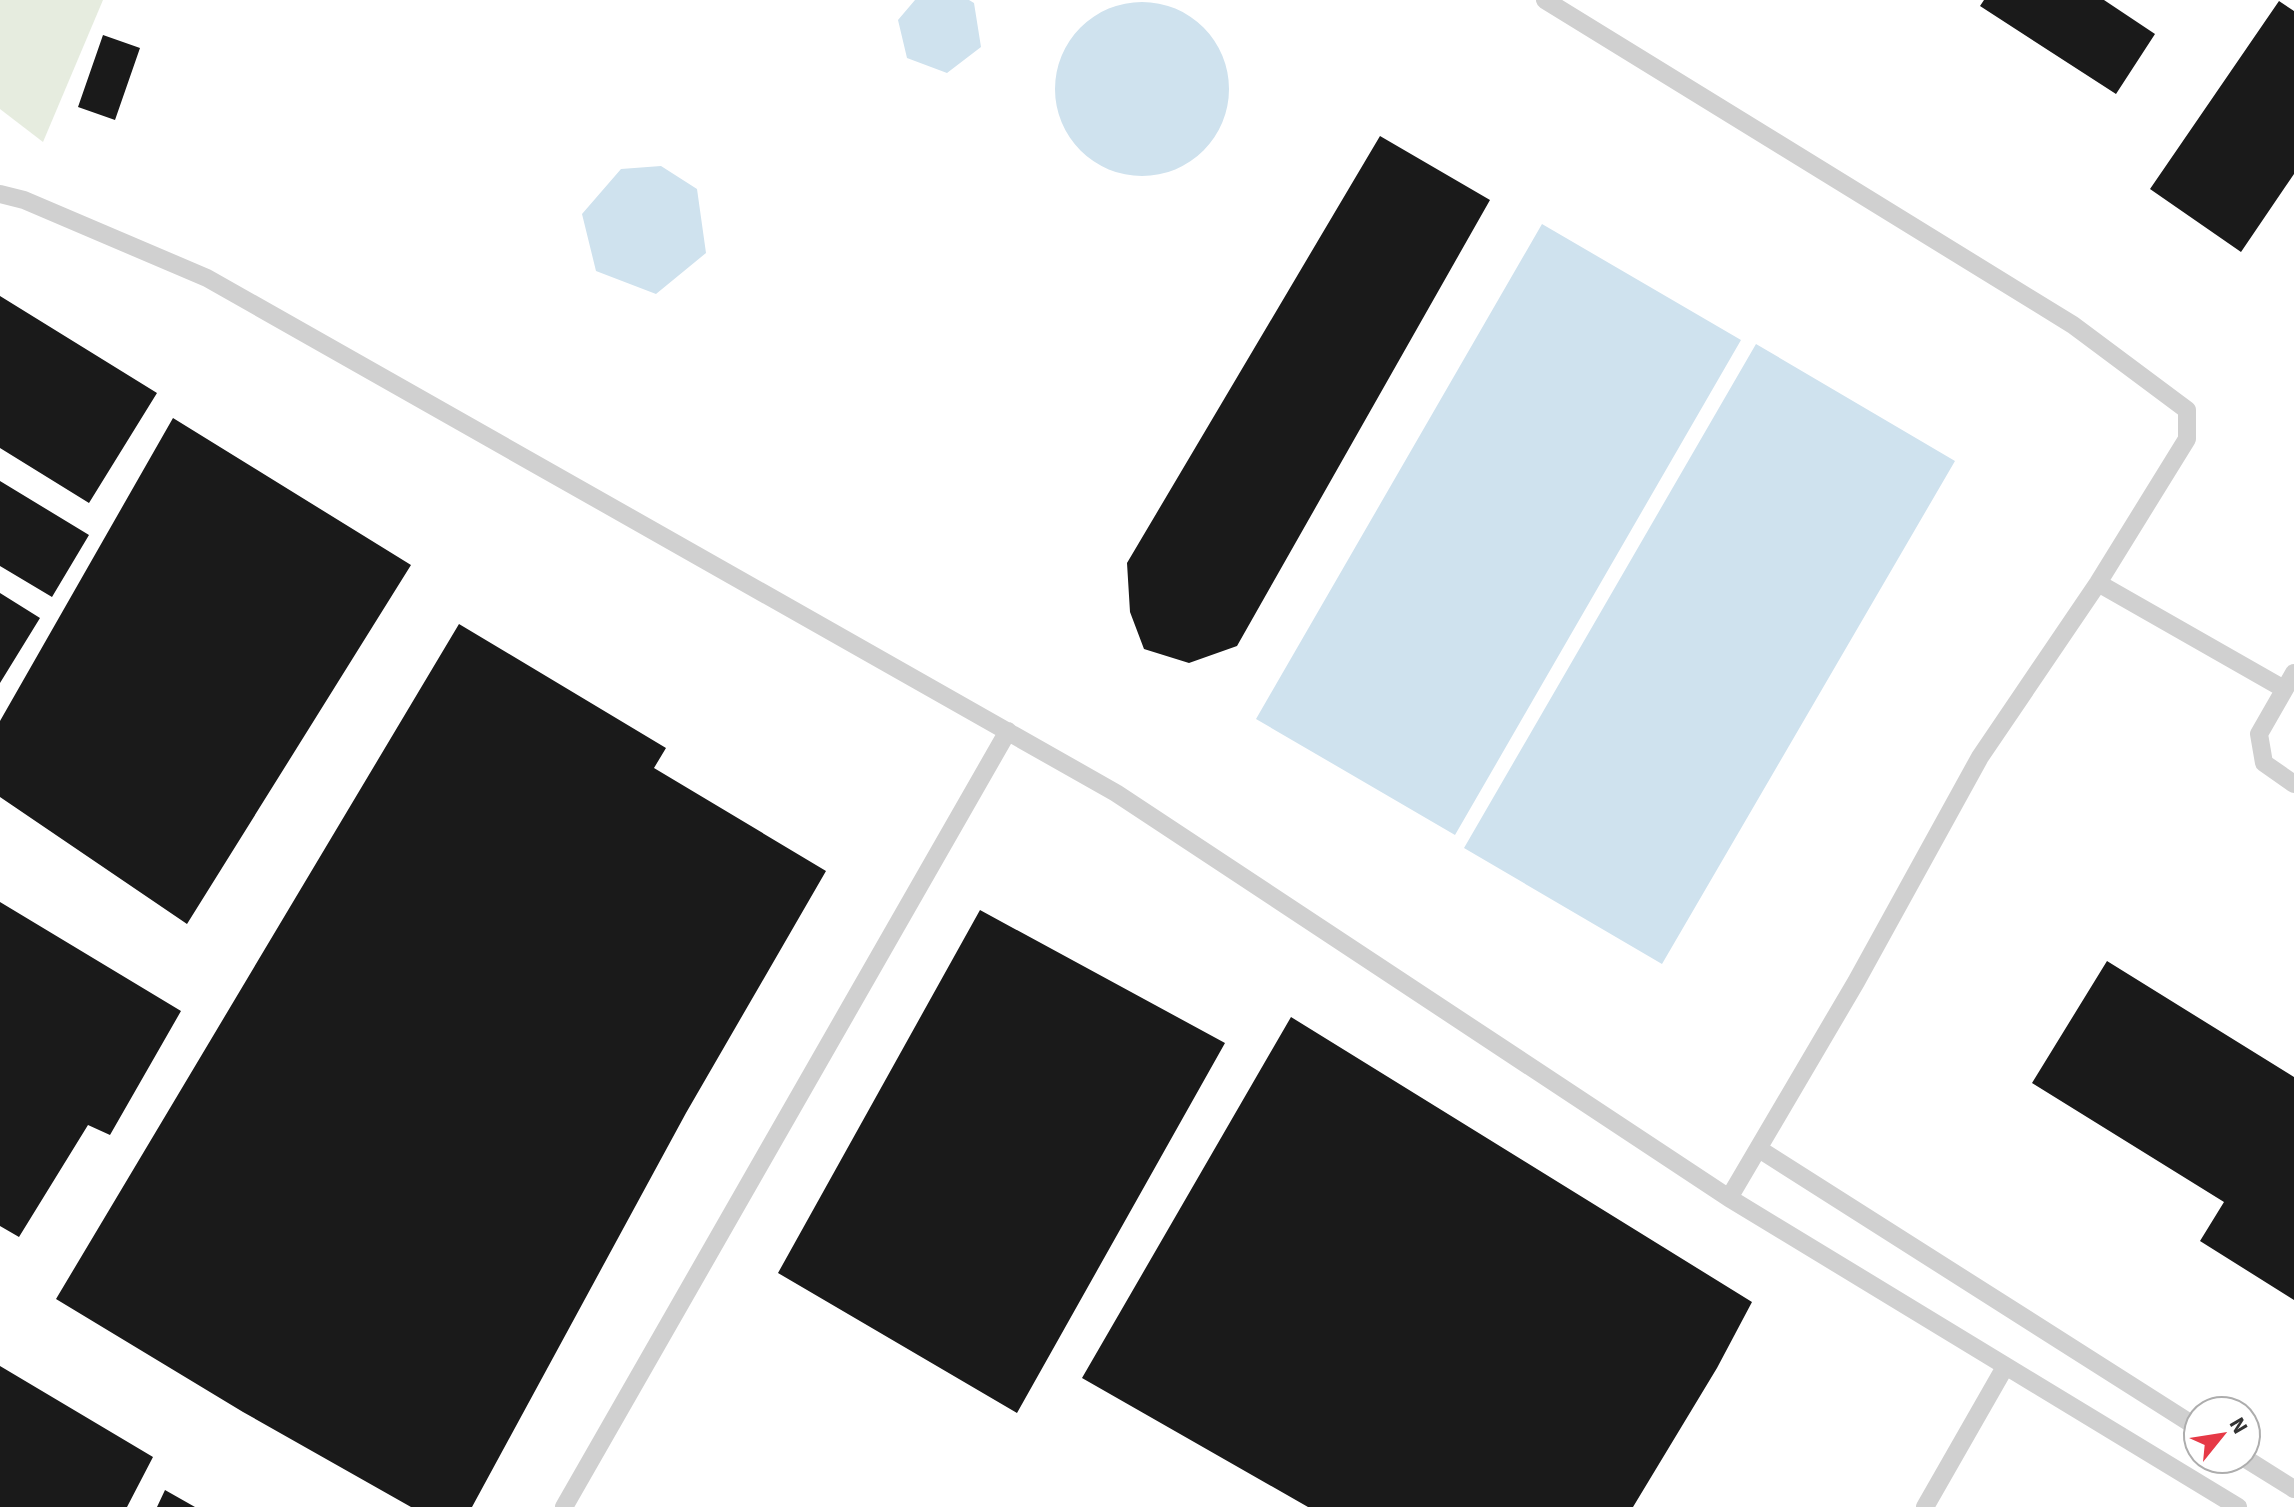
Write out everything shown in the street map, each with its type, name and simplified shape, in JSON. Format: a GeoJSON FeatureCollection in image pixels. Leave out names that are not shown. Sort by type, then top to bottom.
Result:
{"type":"FeatureCollection","features":[{"type":"Feature","properties":{"kind":"lane"},"geometry":{"type":"LineString","coordinates":[[1545,0],[2073,325],[2187,410],[2187,439],[2098,583],[1980,757],[1729,1198]]}},
{"type":"Feature","properties":{"kind":"lane"},"geometry":{"type":"LineString","coordinates":[[0,194],[24,200],[207,278],[1116,793],[1729,1198],[2238,1507]]}},
{"type":"Feature","properties":{"kind":"lane"},"geometry":{"type":"LineString","coordinates":[[2098,583],[2289,681],[2259,734],[2264,763],[2294,784]]}},
{"type":"Feature","properties":{"kind":"lane"},"geometry":{"type":"LineString","coordinates":[[564,1507],[1008,731]]}},
{"type":"Feature","properties":{"kind":"lane"},"geometry":{"type":"LineString","coordinates":[[1759,1149],[2182,1418]]}},
{"type":"Feature","properties":{"kind":"lane"},"geometry":{"type":"LineString","coordinates":[[1925,1507],[2005,1367]]}},
{"type":"Feature","properties":{"kind":"lane"},"geometry":{"type":"LineString","coordinates":[[2262,1469],[2294,1489]]}},
{"type":"Feature","properties":{"kind":"shaded area"},"geometry":{"type":"Polygon","coordinates":[[[0,0],[103,0],[43,142],[0,109],[0,0]]]}},
{"type":"Feature","properties":{"kind":"water"},"geometry":{"type":"Polygon","coordinates":[[[915,0],[969,0],[974,3],[981,47],[947,73],[907,58],[898,20],[915,0]]]}},
{"type":"Feature","properties":{"kind":"water"},"geometry":{"type":"Polygon","coordinates":[[[1142,2],[1175,8],[1204,27],[1223,56],[1229,89],[1223,122],[1204,151],[1175,170],[1142,176],[1109,170],[1080,151],[1061,122],[1055,89],[1061,56],[1080,27],[1109,8],[1142,2]]]}},
{"type":"Feature","properties":{"kind":"water"},"geometry":{"type":"Polygon","coordinates":[[[661,166],[697,189],[706,253],[656,294],[596,271],[582,214],[621,169],[661,166]]]}},
{"type":"Feature","properties":{"kind":"water"},"geometry":{"type":"Polygon","coordinates":[[[1542,224],[1741,340],[1455,835],[1256,719],[1542,224]]]}},
{"type":"Feature","properties":{"kind":"water"},"geometry":{"type":"Polygon","coordinates":[[[1756,344],[1955,461],[1662,964],[1464,848],[1756,344]]]}},
{"type":"Feature","properties":{"kind":"building"},"geometry":{"type":"Polygon","coordinates":[[[1984,0],[2104,0],[2155,34],[2116,94],[1980,6],[1984,0]]]}},
{"type":"Feature","properties":{"kind":"building"},"geometry":{"type":"Polygon","coordinates":[[[2279,1],[2294,11],[2294,174],[2241,252],[2150,189],[2279,1]]]}},
{"type":"Feature","properties":{"kind":"building"},"geometry":{"type":"Polygon","coordinates":[[[103,35],[140,48],[115,120],[78,107],[103,35]]]}},
{"type":"Feature","properties":{"kind":"building"},"geometry":{"type":"Polygon","coordinates":[[[1380,136],[1490,200],[1237,646],[1189,663],[1144,649],[1130,612],[1127,563],[1380,136]]]}},
{"type":"Feature","properties":{"kind":"building"},"geometry":{"type":"Polygon","coordinates":[[[0,296],[157,393],[89,503],[0,448],[0,296]]]}},
{"type":"Feature","properties":{"kind":"building"},"geometry":{"type":"Polygon","coordinates":[[[173,418],[411,565],[187,924],[0,797],[0,721],[173,418]]]}},
{"type":"Feature","properties":{"kind":"building"},"geometry":{"type":"Polygon","coordinates":[[[0,481],[89,535],[52,597],[0,566],[0,481]]]}},
{"type":"Feature","properties":{"kind":"building"},"geometry":{"type":"Polygon","coordinates":[[[0,593],[40,618],[0,683],[0,593]]]}},
{"type":"Feature","properties":{"kind":"building"},"geometry":{"type":"Polygon","coordinates":[[[459,624],[666,748],[654,768],[826,871],[686,1113],[472,1507],[411,1507],[243,1412],[56,1299],[459,624]]]}},
{"type":"Feature","properties":{"kind":"building"},"geometry":{"type":"Polygon","coordinates":[[[0,902],[181,1011],[110,1135],[88,1125],[19,1237],[0,1226],[0,902]]]}},
{"type":"Feature","properties":{"kind":"building"},"geometry":{"type":"Polygon","coordinates":[[[980,910],[1225,1043],[1017,1413],[778,1273],[980,910]]]}},
{"type":"Feature","properties":{"kind":"building"},"geometry":{"type":"Polygon","coordinates":[[[2107,961],[2294,1077],[2294,1300],[2200,1241],[2224,1202],[2032,1083],[2107,961]]]}},
{"type":"Feature","properties":{"kind":"building"},"geometry":{"type":"Polygon","coordinates":[[[1291,1017],[1752,1302],[1717,1368],[1633,1507],[1308,1507],[1082,1378],[1291,1017]]]}},
{"type":"Feature","properties":{"kind":"building"},"geometry":{"type":"Polygon","coordinates":[[[0,1366],[153,1457],[127,1507],[0,1507],[0,1366]]]}},
{"type":"Feature","properties":{"kind":"building"},"geometry":{"type":"Polygon","coordinates":[[[165,1490],[195,1507],[157,1507],[165,1490]]]}}]}
